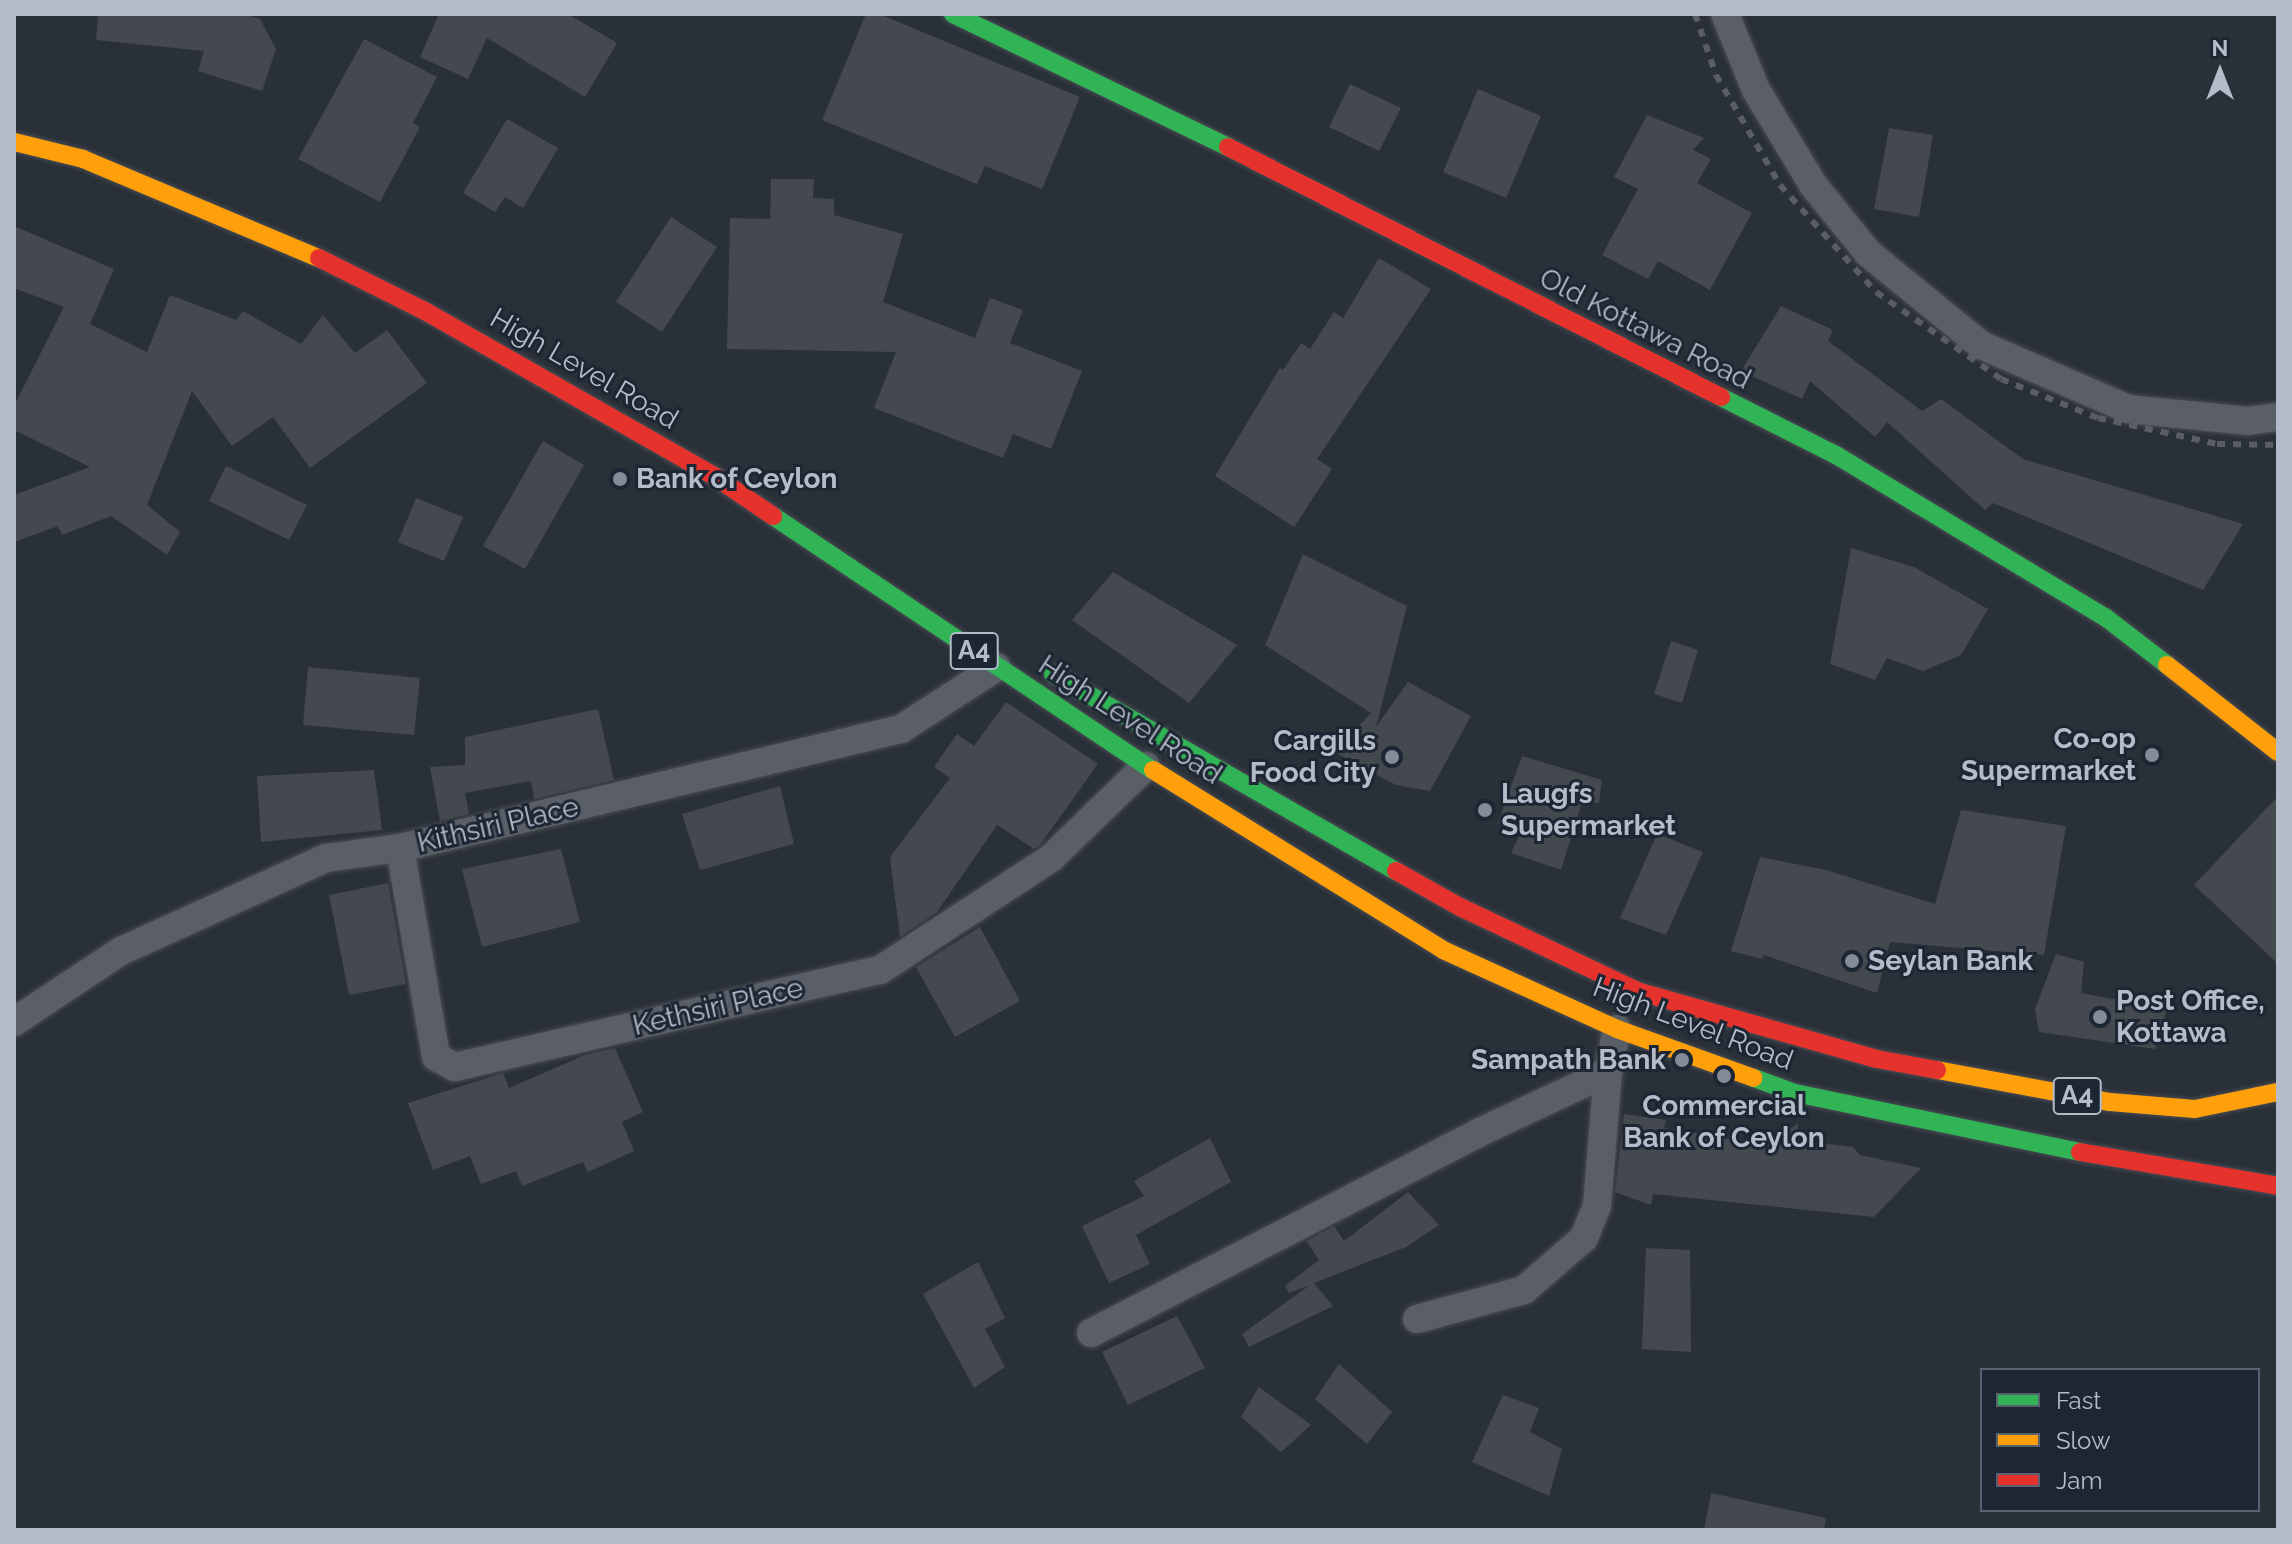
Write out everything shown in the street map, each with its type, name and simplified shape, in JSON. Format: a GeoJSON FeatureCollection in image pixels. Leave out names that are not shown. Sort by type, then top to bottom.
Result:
{"type":"FeatureCollection","features":[{"type":"Feature","properties":{"kind":"main road","name":"Old Kottawa Road"},"geometry":{"type":"LineString","coordinates":[[953,14],[1102,83],[1836,455],[2105,617],[2278,752]]}},
{"type":"Feature","properties":{"kind":"main road","name":"High Level Road"},"geometry":{"type":"LineString","coordinates":[[14,142],[83,159],[262,230],[423,310],[717,478],[1146,766],[1443,950],[1617,1029],[1795,1093],[2060,1149],[2278,1186]]}},
{"type":"Feature","properties":{"kind":"main road","name":"High Level Road"},"geometry":{"type":"LineString","coordinates":[[1037,662],[1460,907],[1640,992],[1877,1059],[2110,1102],[2195,1109],[2278,1092]]}},
{"type":"Feature","properties":{"kind":"street"},"geometry":{"type":"LineString","coordinates":[[1725,14],[1756,90],[1814,186],[1868,253],[1981,345],[2128,409],[2248,421],[2278,417]]}},
{"type":"Feature","properties":{"kind":"street","name":"Kithsiri Place"},"geometry":{"type":"LineString","coordinates":[[14,1022],[121,951],[312,864],[400,848],[901,729],[952,701],[997,667]]}},
{"type":"Feature","properties":{"kind":"street","name":"Kethsiri Place"},"geometry":{"type":"LineString","coordinates":[[400,848],[436,1057],[455,1067],[880,970],[1051,858],[1146,766]]}},
{"type":"Feature","properties":{"kind":"street"},"geometry":{"type":"LineString","coordinates":[[1417,1319],[1524,1290],[1584,1238],[1597,1206],[1608,1072],[1617,1029]]}},
{"type":"Feature","properties":{"kind":"street"},"geometry":{"type":"LineString","coordinates":[[1091,1333],[1478,1133],[1608,1072]]}},
{"type":"Feature","properties":{"kind":"building"},"geometry":{"type":"Polygon","coordinates":[[[98,14],[243,14],[260,19],[276,49],[262,91],[198,71],[204,51],[96,40],[98,14]]]}},
{"type":"Feature","properties":{"kind":"building"},"geometry":{"type":"Polygon","coordinates":[[[439,14],[568,14],[617,43],[585,97],[487,38],[468,79],[420,57],[439,14]]]}},
{"type":"Feature","properties":{"kind":"building"},"geometry":{"type":"Polygon","coordinates":[[[866,14],[879,14],[1080,97],[1042,189],[985,166],[977,184],[822,120],[866,14]]]}},
{"type":"Feature","properties":{"kind":"building"},"geometry":{"type":"Polygon","coordinates":[[[364,39],[437,77],[413,123],[420,127],[380,202],[298,159],[364,39]]]}},
{"type":"Feature","properties":{"kind":"building"},"geometry":{"type":"Polygon","coordinates":[[[1350,84],[1401,108],[1379,151],[1329,127],[1350,84]]]}},
{"type":"Feature","properties":{"kind":"building"},"geometry":{"type":"Polygon","coordinates":[[[1478,89],[1541,116],[1506,198],[1443,172],[1478,89]]]}},
{"type":"Feature","properties":{"kind":"building"},"geometry":{"type":"Polygon","coordinates":[[[1647,115],[1704,138],[1693,150],[1711,159],[1697,183],[1752,213],[1710,290],[1658,261],[1648,279],[1602,255],[1638,189],[1614,177],[1647,115]]]}},
{"type":"Feature","properties":{"kind":"building"},"geometry":{"type":"Polygon","coordinates":[[[507,119],[558,148],[523,208],[505,197],[495,212],[463,193],[507,119]]]}},
{"type":"Feature","properties":{"kind":"building"},"geometry":{"type":"Polygon","coordinates":[[[1889,128],[1933,135],[1919,217],[1874,209],[1889,128]]]}},
{"type":"Feature","properties":{"kind":"building"},"geometry":{"type":"Polygon","coordinates":[[[771,179],[814,179],[813,198],[834,199],[834,215],[903,234],[883,302],[975,338],[990,298],[1023,310],[1010,343],[1082,371],[1051,449],[1013,434],[1003,458],[874,408],[896,352],[727,349],[730,218],[770,219],[771,179]]]}},
{"type":"Feature","properties":{"kind":"building"},"geometry":{"type":"Polygon","coordinates":[[[671,217],[717,247],[662,332],[616,302],[671,217]]]}},
{"type":"Feature","properties":{"kind":"building"},"geometry":{"type":"Polygon","coordinates":[[[14,226],[114,269],[90,324],[147,352],[170,295],[236,320],[243,311],[301,344],[323,315],[355,353],[387,330],[427,383],[310,468],[273,417],[232,446],[192,391],[147,505],[180,532],[167,555],[111,516],[62,535],[58,526],[14,542],[14,495],[90,467],[14,430],[14,406],[64,307],[14,288],[14,226]]]}},
{"type":"Feature","properties":{"kind":"building"},"geometry":{"type":"Polygon","coordinates":[[[1379,258],[1431,289],[1317,459],[1332,469],[1294,527],[1215,476],[1280,368],[1283,370],[1301,343],[1310,349],[1334,312],[1343,318],[1379,258]]]}},
{"type":"Feature","properties":{"kind":"building"},"geometry":{"type":"Polygon","coordinates":[[[1781,306],[1833,330],[1828,341],[1922,411],[1941,399],[2023,459],[2243,524],[2203,590],[1993,503],[1985,510],[1887,422],[1875,437],[1810,381],[1802,399],[1741,371],[1781,306]]]}},
{"type":"Feature","properties":{"kind":"building"},"geometry":{"type":"Polygon","coordinates":[[[543,441],[584,465],[525,569],[483,546],[543,441]]]}},
{"type":"Feature","properties":{"kind":"building"},"geometry":{"type":"Polygon","coordinates":[[[226,466],[307,505],[289,540],[209,501],[226,466]]]}},
{"type":"Feature","properties":{"kind":"building"},"geometry":{"type":"Polygon","coordinates":[[[416,498],[463,517],[444,561],[398,542],[416,498]]]}},
{"type":"Feature","properties":{"kind":"building"},"geometry":{"type":"Polygon","coordinates":[[[1851,548],[1914,567],[1988,609],[1961,655],[1923,671],[1887,658],[1875,680],[1830,664],[1851,548]]]}},
{"type":"Feature","properties":{"kind":"building"},"geometry":{"type":"Polygon","coordinates":[[[1303,554],[1407,606],[1376,727],[1408,682],[1471,716],[1430,791],[1396,785],[1334,752],[1371,713],[1265,645],[1303,554]]]}},
{"type":"Feature","properties":{"kind":"building"},"geometry":{"type":"Polygon","coordinates":[[[1113,572],[1237,645],[1189,703],[1072,620],[1113,572]]]}},
{"type":"Feature","properties":{"kind":"building"},"geometry":{"type":"Polygon","coordinates":[[[1671,641],[1698,650],[1682,703],[1654,694],[1671,641]]]}},
{"type":"Feature","properties":{"kind":"building"},"geometry":{"type":"Polygon","coordinates":[[[308,667],[420,678],[414,735],[303,725],[308,667]]]}},
{"type":"Feature","properties":{"kind":"building"},"geometry":{"type":"Polygon","coordinates":[[[1006,702],[1098,764],[1040,845],[1034,849],[997,825],[937,912],[900,937],[890,857],[950,778],[934,767],[957,734],[974,746],[1006,702]]]}},
{"type":"Feature","properties":{"kind":"building"},"geometry":{"type":"Polygon","coordinates":[[[598,709],[614,780],[534,799],[531,781],[465,793],[469,814],[440,821],[430,767],[465,765],[465,737],[598,709]]]}},
{"type":"Feature","properties":{"kind":"building"},"geometry":{"type":"Polygon","coordinates":[[[1522,756],[1602,780],[1599,803],[1582,802],[1561,870],[1511,853],[1520,835],[1498,823],[1522,756]]]}},
{"type":"Feature","properties":{"kind":"building"},"geometry":{"type":"Polygon","coordinates":[[[374,770],[382,830],[261,842],[257,776],[374,770]]]}},
{"type":"Feature","properties":{"kind":"building"},"geometry":{"type":"Polygon","coordinates":[[[780,786],[794,844],[700,870],[682,814],[780,786]]]}},
{"type":"Feature","properties":{"kind":"building"},"geometry":{"type":"Polygon","coordinates":[[[2278,796],[2278,964],[2194,885],[2278,796]]]}},
{"type":"Feature","properties":{"kind":"building"},"geometry":{"type":"Polygon","coordinates":[[[1961,810],[2066,826],[2044,955],[1890,942],[1877,993],[1764,955],[1762,959],[1731,951],[1760,857],[1826,870],[1935,904],[1961,810]]]}},
{"type":"Feature","properties":{"kind":"building"},"geometry":{"type":"Polygon","coordinates":[[[1657,834],[1703,852],[1666,935],[1620,918],[1657,834]]]}},
{"type":"Feature","properties":{"kind":"building"},"geometry":{"type":"Polygon","coordinates":[[[561,849],[580,922],[482,947],[462,869],[561,849]]]}},
{"type":"Feature","properties":{"kind":"building"},"geometry":{"type":"Polygon","coordinates":[[[388,883],[406,984],[349,995],[329,895],[388,883]]]}},
{"type":"Feature","properties":{"kind":"building"},"geometry":{"type":"Polygon","coordinates":[[[980,927],[1020,1001],[955,1037],[916,967],[980,927]]]}},
{"type":"Feature","properties":{"kind":"building"},"geometry":{"type":"Polygon","coordinates":[[[2056,954],[2084,962],[2081,993],[2167,1009],[2155,1049],[2039,1032],[2035,1009],[2056,954]]]}},
{"type":"Feature","properties":{"kind":"building"},"geometry":{"type":"Polygon","coordinates":[[[615,1048],[643,1112],[622,1122],[634,1151],[588,1172],[583,1162],[522,1186],[516,1171],[481,1184],[470,1156],[433,1170],[408,1103],[503,1073],[509,1088],[585,1055],[615,1048]]]}},
{"type":"Feature","properties":{"kind":"building"},"geometry":{"type":"Polygon","coordinates":[[[1624,1114],[1666,1120],[1664,1128],[1769,1145],[1798,1123],[1797,1140],[1853,1147],[1860,1155],[1921,1168],[1874,1217],[1653,1194],[1651,1205],[1615,1192],[1624,1114]]]}},
{"type":"Feature","properties":{"kind":"building"},"geometry":{"type":"Polygon","coordinates":[[[1210,1138],[1231,1182],[1136,1235],[1150,1264],[1109,1283],[1082,1226],[1144,1196],[1134,1181],[1210,1138]]]}},
{"type":"Feature","properties":{"kind":"building"},"geometry":{"type":"Polygon","coordinates":[[[1408,1192],[1439,1225],[1406,1247],[1314,1283],[1333,1306],[1249,1347],[1242,1334],[1310,1285],[1289,1293],[1285,1286],[1319,1260],[1306,1241],[1334,1226],[1344,1241],[1408,1192]]]}},
{"type":"Feature","properties":{"kind":"building"},"geometry":{"type":"Polygon","coordinates":[[[1646,1248],[1690,1250],[1691,1352],[1642,1349],[1646,1248]]]}},
{"type":"Feature","properties":{"kind":"building"},"geometry":{"type":"Polygon","coordinates":[[[978,1262],[1005,1318],[985,1329],[1005,1367],[974,1388],[923,1294],[978,1262]]]}},
{"type":"Feature","properties":{"kind":"building"},"geometry":{"type":"Polygon","coordinates":[[[1177,1316],[1205,1368],[1128,1405],[1102,1352],[1177,1316]]]}},
{"type":"Feature","properties":{"kind":"building"},"geometry":{"type":"Polygon","coordinates":[[[1339,1364],[1392,1412],[1367,1444],[1315,1399],[1339,1364]]]}},
{"type":"Feature","properties":{"kind":"building"},"geometry":{"type":"Polygon","coordinates":[[[1259,1387],[1311,1425],[1281,1452],[1241,1417],[1259,1387]]]}},
{"type":"Feature","properties":{"kind":"building"},"geometry":{"type":"Polygon","coordinates":[[[1503,1395],[1539,1408],[1530,1432],[1562,1449],[1549,1496],[1472,1462],[1503,1395]]]}},
{"type":"Feature","properties":{"kind":"building"},"geometry":{"type":"Polygon","coordinates":[[[1711,1493],[1826,1518],[1824,1530],[1704,1530],[1711,1493]]]}},
{"type":"Feature","properties":{"kind":"railway"},"geometry":{"type":"LineString","coordinates":[[1695,14],[1716,75],[1780,185],[1876,292],[2001,379],[2098,418],[2217,444],[2278,445]]}},
{"type":"Feature","properties":{"kind":"traffic: fast"},"geometry":{"type":"LineString","coordinates":[[953,14],[1228,147]]}},
{"type":"Feature","properties":{"kind":"traffic: fast"},"geometry":{"type":"LineString","coordinates":[[1721,397],[1836,455],[2105,617],[2167,665]]}},
{"type":"Feature","properties":{"kind":"traffic: fast"},"geometry":{"type":"LineString","coordinates":[[773,516],[1153,770]]}},
{"type":"Feature","properties":{"kind":"traffic: fast"},"geometry":{"type":"LineString","coordinates":[[1053,674],[1396,871]]}},
{"type":"Feature","properties":{"kind":"traffic: fast"},"geometry":{"type":"LineString","coordinates":[[1754,1078],[1795,1093],[2080,1152]]}},
{"type":"Feature","properties":{"kind":"traffic: slow"},"geometry":{"type":"LineString","coordinates":[[14,142],[83,159],[319,258]]}},
{"type":"Feature","properties":{"kind":"traffic: slow"},"geometry":{"type":"LineString","coordinates":[[2167,665],[2278,752]]}},
{"type":"Feature","properties":{"kind":"traffic: slow"},"geometry":{"type":"LineString","coordinates":[[1153,770],[1443,950],[1617,1029],[1754,1078]]}},
{"type":"Feature","properties":{"kind":"traffic: slow"},"geometry":{"type":"LineString","coordinates":[[1937,1070],[2110,1102],[2195,1109],[2278,1092]]}},
{"type":"Feature","properties":{"kind":"traffic: jam"},"geometry":{"type":"LineString","coordinates":[[1228,147],[1721,397]]}},
{"type":"Feature","properties":{"kind":"traffic: jam"},"geometry":{"type":"LineString","coordinates":[[319,258],[423,310],[717,478],[773,516]]}},
{"type":"Feature","properties":{"kind":"traffic: jam"},"geometry":{"type":"LineString","coordinates":[[1396,871],[1460,907],[1640,992],[1877,1059],[1937,1070]]}},
{"type":"Feature","properties":{"kind":"traffic: jam"},"geometry":{"type":"LineString","coordinates":[[2080,1152],[2278,1186]]}},
{"type":"Feature","properties":{"kind":"place","name":"Bank of Ceylon"},"geometry":{"type":"Point","coordinates":[620,479]}},
{"type":"Feature","properties":{"kind":"place","name":"Co-op Supermarket"},"geometry":{"type":"Point","coordinates":[2152,755]}},
{"type":"Feature","properties":{"kind":"place","name":"Cargills Food City"},"geometry":{"type":"Point","coordinates":[1392,757]}},
{"type":"Feature","properties":{"kind":"place","name":"Laugfs Supermarket"},"geometry":{"type":"Point","coordinates":[1485,810]}},
{"type":"Feature","properties":{"kind":"place","name":"Seylan Bank"},"geometry":{"type":"Point","coordinates":[1852,961]}},
{"type":"Feature","properties":{"kind":"place","name":"Post Office, Kottawa"},"geometry":{"type":"Point","coordinates":[2100,1017]}},
{"type":"Feature","properties":{"kind":"place","name":"Sampath Bank"},"geometry":{"type":"Point","coordinates":[1682,1060]}},
{"type":"Feature","properties":{"kind":"place","name":"Commercial Bank of Ceylon"},"geometry":{"type":"Point","coordinates":[1724,1076]}}]}
